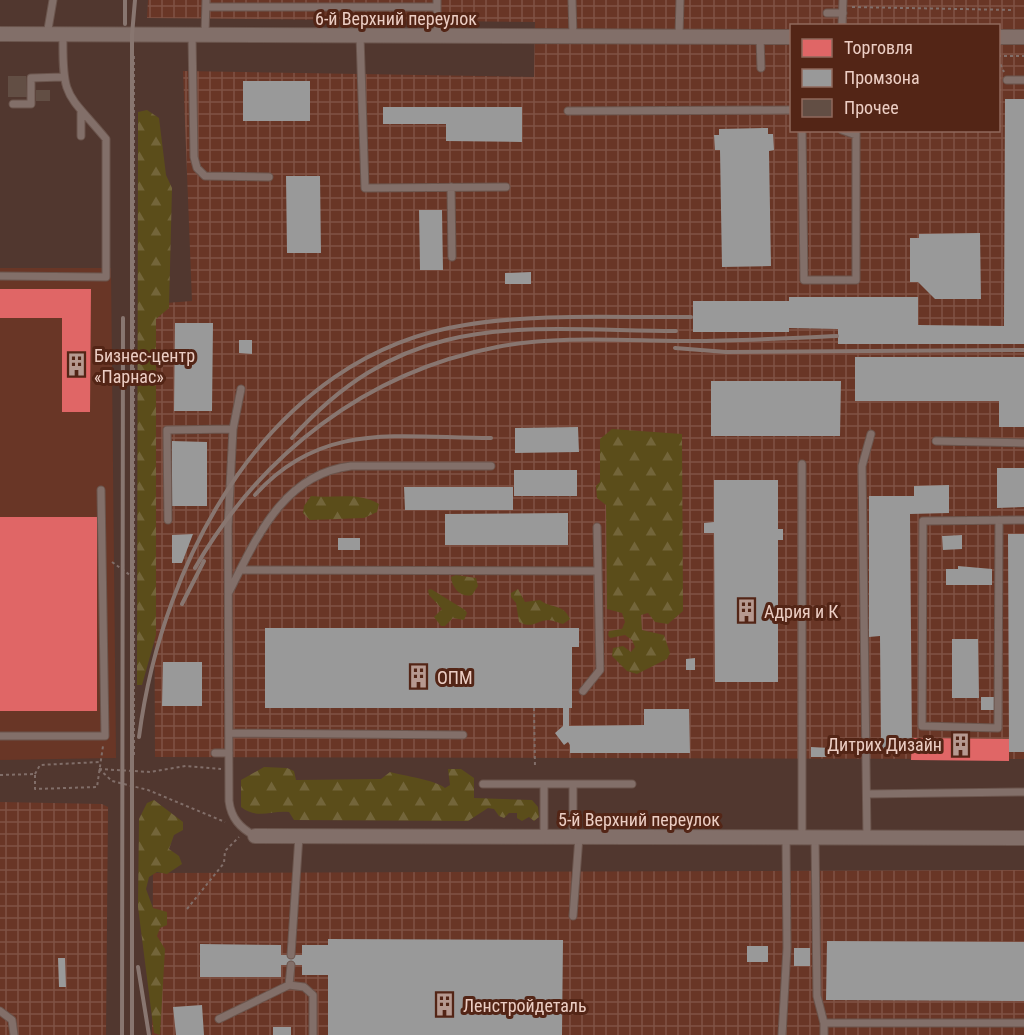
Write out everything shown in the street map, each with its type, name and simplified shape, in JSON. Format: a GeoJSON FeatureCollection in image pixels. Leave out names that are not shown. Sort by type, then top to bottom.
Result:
{"type":"FeatureCollection","features":[{"type":"Feature","properties":{"kind":"street","name":"6-й Верхний переулок"},"geometry":{"type":"LineString","coordinates":[[0,34],[790,37]]}},
{"type":"Feature","properties":{"kind":"street"},"geometry":{"type":"LineString","coordinates":[[1000,37],[1024,37]]}},
{"type":"Feature","properties":{"kind":"street","name":"5-й Верхний переулок"},"geometry":{"type":"LineString","coordinates":[[250,834],[1024,838]]}},
{"type":"Feature","properties":{"kind":"lane"},"geometry":{"type":"LineString","coordinates":[[47,35],[53,0]]}},
{"type":"Feature","properties":{"kind":"lane"},"geometry":{"type":"LineString","coordinates":[[572,0],[573,36]]}},
{"type":"Feature","properties":{"kind":"lane"},"geometry":{"type":"LineString","coordinates":[[678,37],[683,13],[680,0]]}},
{"type":"Feature","properties":{"kind":"lane"},"geometry":{"type":"LineString","coordinates":[[270,177],[205,176],[197,168],[194,157],[198,35],[206,4],[437,4],[437,36]]}},
{"type":"Feature","properties":{"kind":"lane"},"geometry":{"type":"LineString","coordinates":[[827,13],[843,7],[842,24]]}},
{"type":"Feature","properties":{"kind":"lane"},"geometry":{"type":"LineString","coordinates":[[0,276],[106,277],[106,139],[81,113],[67,94],[63,77],[63,35]]}},
{"type":"Feature","properties":{"kind":"lane"},"geometry":{"type":"LineString","coordinates":[[360,36],[365,188],[506,187]]}},
{"type":"Feature","properties":{"kind":"lane"},"geometry":{"type":"LineString","coordinates":[[760,37],[761,68]]}},
{"type":"Feature","properties":{"kind":"lane"},"geometry":{"type":"LineString","coordinates":[[13,104],[31,104],[31,78],[63,77]]}},
{"type":"Feature","properties":{"kind":"lane"},"geometry":{"type":"LineString","coordinates":[[1007,80],[1024,80]]}},
{"type":"Feature","properties":{"kind":"lane"},"geometry":{"type":"LineString","coordinates":[[568,111],[790,110]]}},
{"type":"Feature","properties":{"kind":"lane"},"geometry":{"type":"LineString","coordinates":[[81,113],[81,136]]}},
{"type":"Feature","properties":{"kind":"lane"},"geometry":{"type":"LineString","coordinates":[[802,132],[804,280],[856,280],[856,133]]}},
{"type":"Feature","properties":{"kind":"lane"},"geometry":{"type":"LineString","coordinates":[[451,187],[452,257]]}},
{"type":"Feature","properties":{"kind":"lane"},"geometry":{"type":"LineString","coordinates":[[241,389],[233,429],[228,594],[229,770],[230,809],[239,825],[250,834]]}},
{"type":"Feature","properties":{"kind":"lane"},"geometry":{"type":"LineString","coordinates":[[168,520],[167,430],[233,429]]}},
{"type":"Feature","properties":{"kind":"lane"},"geometry":{"type":"LineString","coordinates":[[867,837],[862,466],[871,434]]}},
{"type":"Feature","properties":{"kind":"lane"},"geometry":{"type":"LineString","coordinates":[[936,441],[1024,443]]}},
{"type":"Feature","properties":{"kind":"lane"},"geometry":{"type":"LineString","coordinates":[[802,464],[809,837],[817,996],[824,1023],[824,1035]]}},
{"type":"Feature","properties":{"kind":"lane"},"geometry":{"type":"LineString","coordinates":[[228,594],[255,537],[268,520],[300,487],[326,471],[351,466],[491,466]]}},
{"type":"Feature","properties":{"kind":"lane"},"geometry":{"type":"LineString","coordinates":[[0,736],[105,736],[101,490]]}},
{"type":"Feature","properties":{"kind":"lane"},"geometry":{"type":"LineString","coordinates":[[999,520],[998,728],[922,726],[923,521],[999,520],[1024,520]]}},
{"type":"Feature","properties":{"kind":"lane"},"geometry":{"type":"LineString","coordinates":[[583,691],[600,670],[597,527]]}},
{"type":"Feature","properties":{"kind":"lane"},"geometry":{"type":"LineString","coordinates":[[240,570],[598,571]]}},
{"type":"Feature","properties":{"kind":"lane"},"geometry":{"type":"LineString","coordinates":[[229,733],[463,735]]}},
{"type":"Feature","properties":{"kind":"lane"},"geometry":{"type":"LineString","coordinates":[[215,753],[229,753]]}},
{"type":"Feature","properties":{"kind":"lane"},"geometry":{"type":"LineString","coordinates":[[483,784],[632,784]]}},
{"type":"Feature","properties":{"kind":"lane"},"geometry":{"type":"LineString","coordinates":[[544,784],[544,837]]}},
{"type":"Feature","properties":{"kind":"lane"},"geometry":{"type":"LineString","coordinates":[[573,784],[576,837],[573,916]]}},
{"type":"Feature","properties":{"kind":"lane"},"geometry":{"type":"LineString","coordinates":[[867,794],[1024,792]]}},
{"type":"Feature","properties":{"kind":"lane"},"geometry":{"type":"LineString","coordinates":[[291,955],[299,836]]}},
{"type":"Feature","properties":{"kind":"lane"},"geometry":{"type":"LineString","coordinates":[[782,1035],[787,948],[786,837]]}},
{"type":"Feature","properties":{"kind":"lane"},"geometry":{"type":"LineString","coordinates":[[289,985],[291,965]]}},
{"type":"Feature","properties":{"kind":"lane"},"geometry":{"type":"LineString","coordinates":[[219,1019],[289,985],[304,987],[313,995],[313,1035]]}},
{"type":"Feature","properties":{"kind":"lane"},"geometry":{"type":"LineString","coordinates":[[0,1011],[12,1020],[14,1035]]}},
{"type":"Feature","properties":{"kind":"lane"},"geometry":{"type":"LineString","coordinates":[[824,1023],[1024,1023]]}},
{"type":"Feature","properties":{"kind":"path"},"geometry":{"type":"LineString","coordinates":[[843,7],[1014,10]]}},
{"type":"Feature","properties":{"kind":"path"},"geometry":{"type":"LineString","coordinates":[[134,53],[134,755]]}},
{"type":"Feature","properties":{"kind":"path"},"geometry":{"type":"LineString","coordinates":[[1000,57],[1024,56]]}},
{"type":"Feature","properties":{"kind":"path"},"geometry":{"type":"LineString","coordinates":[[1000,60],[1007,80]]}},
{"type":"Feature","properties":{"kind":"path"},"geometry":{"type":"LineString","coordinates":[[102,560],[110,560],[134,578]]}},
{"type":"Feature","properties":{"kind":"path"},"geometry":{"type":"LineString","coordinates":[[534,708],[535,767]]}},
{"type":"Feature","properties":{"kind":"path"},"geometry":{"type":"LineString","coordinates":[[100,762],[40,765],[35,774],[35,789],[97,787],[105,736]]}},
{"type":"Feature","properties":{"kind":"path"},"geometry":{"type":"LineString","coordinates":[[99,769],[150,772],[186,766],[229,770]]}},
{"type":"Feature","properties":{"kind":"path"},"geometry":{"type":"LineString","coordinates":[[99,769],[111,781],[148,790],[239,825]]}},
{"type":"Feature","properties":{"kind":"path"},"geometry":{"type":"LineString","coordinates":[[0,775],[35,774]]}},
{"type":"Feature","properties":{"kind":"path"},"geometry":{"type":"LineString","coordinates":[[187,909],[224,863],[225,851],[250,834]]}},
{"type":"Feature","properties":{"kind":"shaded area"},"geometry":{"type":"Polygon","coordinates":[[[148,0],[1024,0],[1024,759],[155,757],[153,304],[192,301],[183,71],[534,77],[535,22],[147,18],[148,0]]]}},
{"type":"Feature","properties":{"kind":"shaded area"},"geometry":{"type":"Polygon","coordinates":[[[0,268],[111,268],[116,758],[0,760],[0,268]]]}},
{"type":"Feature","properties":{"kind":"shaded area"},"geometry":{"type":"Polygon","coordinates":[[[0,802],[102,804],[108,807],[106,1035],[0,1035],[0,802]]]}},
{"type":"Feature","properties":{"kind":"shaded area"},"geometry":{"type":"Polygon","coordinates":[[[1024,870],[1024,1035],[152,1035],[153,873],[1024,870]]]}},
{"type":"Feature","properties":{"kind":"green space"},"geometry":{"type":"Polygon","coordinates":[[[147,110],[159,118],[166,175],[172,188],[169,308],[156,319],[156,635],[142,685],[137,685],[138,112],[147,110]]]}},
{"type":"Feature","properties":{"kind":"green space"},"geometry":{"type":"Polygon","coordinates":[[[612,429],[682,434],[683,611],[668,624],[655,622],[648,613],[641,615],[642,630],[664,635],[670,653],[667,659],[637,674],[627,671],[612,656],[613,648],[623,646],[631,652],[635,647],[632,640],[625,635],[610,638],[608,635],[609,631],[622,629],[625,622],[622,613],[607,609],[606,505],[597,498],[596,486],[600,482],[600,439],[612,429]]]}},
{"type":"Feature","properties":{"kind":"green space"},"geometry":{"type":"Polygon","coordinates":[[[311,496],[354,497],[379,504],[377,512],[364,518],[310,520],[303,513],[304,506],[311,496]]]}},
{"type":"Feature","properties":{"kind":"green space"},"geometry":{"type":"Polygon","coordinates":[[[456,575],[476,578],[478,586],[472,595],[461,594],[455,588],[451,577],[456,575]]]}},
{"type":"Feature","properties":{"kind":"green space"},"geometry":{"type":"Polygon","coordinates":[[[431,589],[465,610],[467,613],[464,620],[453,618],[445,626],[441,626],[434,617],[442,609],[429,595],[428,590],[431,589]]]}},
{"type":"Feature","properties":{"kind":"green space"},"geometry":{"type":"Polygon","coordinates":[[[518,589],[525,602],[540,600],[560,608],[570,619],[563,624],[548,620],[531,625],[519,622],[516,603],[511,597],[511,593],[518,589]]]}},
{"type":"Feature","properties":{"kind":"green space"},"geometry":{"type":"Polygon","coordinates":[[[264,767],[287,768],[294,771],[296,780],[381,779],[390,772],[427,780],[445,788],[450,785],[448,769],[461,769],[474,778],[474,798],[532,800],[538,807],[539,817],[534,821],[529,817],[522,821],[517,818],[517,813],[509,813],[504,818],[499,816],[494,809],[488,808],[468,821],[294,820],[289,812],[253,813],[241,807],[241,780],[264,767]]]}},
{"type":"Feature","properties":{"kind":"green space"},"geometry":{"type":"Polygon","coordinates":[[[154,800],[183,822],[183,830],[174,835],[169,849],[179,856],[182,864],[167,874],[157,872],[149,877],[146,889],[153,908],[167,912],[167,925],[160,928],[157,936],[165,949],[160,1035],[154,1033],[138,907],[139,819],[147,803],[154,800]]]}},
{"type":"Feature","properties":{"kind":"building: Торговля","name":"Бизнес-центр «Парнас»"},"geometry":{"type":"Polygon","coordinates":[[[0,289],[91,289],[90,412],[62,412],[62,318],[0,318],[0,289]]]}},
{"type":"Feature","properties":{"kind":"building: Торговля"},"geometry":{"type":"Polygon","coordinates":[[[0,517],[97,517],[97,711],[0,711],[0,517]]]}},
{"type":"Feature","properties":{"kind":"building: Торговля","name":"Дитрих Дизайн"},"geometry":{"type":"Polygon","coordinates":[[[912,738],[1009,739],[1009,761],[911,760],[912,738]]]}},
{"type":"Feature","properties":{"kind":"building: Промзона"},"geometry":{"type":"Polygon","coordinates":[[[243,81],[310,81],[310,121],[243,121],[243,81]]]}},
{"type":"Feature","properties":{"kind":"building: Промзона"},"geometry":{"type":"Polygon","coordinates":[[[1005,99],[1024,99],[1024,344],[838,344],[838,329],[789,328],[789,332],[693,332],[693,301],[789,301],[789,297],[918,297],[918,325],[1004,326],[1005,99]]]}},
{"type":"Feature","properties":{"kind":"building: Промзона"},"geometry":{"type":"Polygon","coordinates":[[[383,107],[522,107],[522,142],[446,141],[446,124],[383,124],[383,107]]]}},
{"type":"Feature","properties":{"kind":"building: Промзона"},"geometry":{"type":"Polygon","coordinates":[[[768,128],[768,134],[773,134],[774,150],[769,151],[771,266],[722,267],[720,150],[715,150],[714,135],[719,135],[719,129],[768,128]]]}},
{"type":"Feature","properties":{"kind":"building: Промзона"},"geometry":{"type":"Polygon","coordinates":[[[286,176],[320,176],[321,253],[287,253],[286,176]]]}},
{"type":"Feature","properties":{"kind":"building: Промзона"},"geometry":{"type":"Polygon","coordinates":[[[419,210],[442,210],[443,270],[420,270],[419,210]]]}},
{"type":"Feature","properties":{"kind":"building: Промзона"},"geometry":{"type":"Polygon","coordinates":[[[980,233],[981,299],[935,299],[918,282],[910,282],[910,238],[919,238],[919,234],[980,233]]]}},
{"type":"Feature","properties":{"kind":"building: Промзона"},"geometry":{"type":"Polygon","coordinates":[[[531,272],[531,284],[505,284],[505,273],[531,272]]]}},
{"type":"Feature","properties":{"kind":"building: Промзона"},"geometry":{"type":"Polygon","coordinates":[[[175,323],[213,323],[212,411],[174,411],[175,323]]]}},
{"type":"Feature","properties":{"kind":"building: Промзона"},"geometry":{"type":"Polygon","coordinates":[[[239,340],[252,340],[252,354],[239,353],[239,340]]]}},
{"type":"Feature","properties":{"kind":"building: Промзона"},"geometry":{"type":"Polygon","coordinates":[[[855,357],[1024,357],[1024,427],[999,427],[999,401],[855,401],[855,357]]]}},
{"type":"Feature","properties":{"kind":"building: Промзона"},"geometry":{"type":"Polygon","coordinates":[[[711,381],[841,381],[840,436],[711,436],[711,381]]]}},
{"type":"Feature","properties":{"kind":"building: Промзона"},"geometry":{"type":"Polygon","coordinates":[[[578,427],[579,452],[515,453],[515,428],[578,427]]]}},
{"type":"Feature","properties":{"kind":"building: Промзона"},"geometry":{"type":"Polygon","coordinates":[[[172,441],[207,442],[207,506],[172,506],[172,441]]]}},
{"type":"Feature","properties":{"kind":"building: Промзона"},"geometry":{"type":"Polygon","coordinates":[[[997,468],[1024,468],[1024,507],[997,508],[997,468]]]}},
{"type":"Feature","properties":{"kind":"building: Промзона"},"geometry":{"type":"Polygon","coordinates":[[[514,470],[577,470],[577,496],[514,496],[514,470]]]}},
{"type":"Feature","properties":{"kind":"building: Промзона","name":"Адрия и К"},"geometry":{"type":"Polygon","coordinates":[[[714,480],[778,480],[778,529],[783,529],[783,540],[778,540],[778,682],[715,682],[714,533],[704,533],[704,523],[714,522],[714,480]]]}},
{"type":"Feature","properties":{"kind":"building: Промзона"},"geometry":{"type":"Polygon","coordinates":[[[949,485],[949,513],[910,514],[912,750],[881,750],[880,636],[869,637],[869,496],[914,496],[914,486],[949,485]]]}},
{"type":"Feature","properties":{"kind":"building: Промзона"},"geometry":{"type":"Polygon","coordinates":[[[404,487],[513,487],[513,510],[405,510],[404,487]]]}},
{"type":"Feature","properties":{"kind":"building: Промзона"},"geometry":{"type":"Polygon","coordinates":[[[568,513],[568,545],[445,545],[445,514],[568,513]]]}},
{"type":"Feature","properties":{"kind":"building: Промзона"},"geometry":{"type":"Polygon","coordinates":[[[193,534],[182,563],[172,563],[172,535],[193,534]]]}},
{"type":"Feature","properties":{"kind":"building: Промзона"},"geometry":{"type":"Polygon","coordinates":[[[1008,534],[1024,534],[1024,752],[1009,752],[1008,534]]]}},
{"type":"Feature","properties":{"kind":"building: Промзона"},"geometry":{"type":"Polygon","coordinates":[[[962,535],[962,549],[943,550],[942,536],[962,535]]]}},
{"type":"Feature","properties":{"kind":"building: Промзона"},"geometry":{"type":"Polygon","coordinates":[[[338,538],[360,538],[360,550],[338,550],[338,538]]]}},
{"type":"Feature","properties":{"kind":"building: Промзона"},"geometry":{"type":"Polygon","coordinates":[[[958,566],[992,569],[992,585],[946,585],[946,569],[958,569],[958,566]]]}},
{"type":"Feature","properties":{"kind":"building: Промзона","name":"ОПМ"},"geometry":{"type":"Polygon","coordinates":[[[265,628],[579,628],[579,647],[572,647],[572,708],[569,708],[569,726],[644,725],[644,709],[689,709],[690,753],[570,753],[568,742],[564,745],[555,733],[563,726],[563,708],[265,708],[265,628]]]}},
{"type":"Feature","properties":{"kind":"building: Промзона"},"geometry":{"type":"Polygon","coordinates":[[[952,639],[978,639],[979,698],[952,698],[952,639]]]}},
{"type":"Feature","properties":{"kind":"building: Промзона"},"geometry":{"type":"Polygon","coordinates":[[[695,658],[695,670],[686,670],[686,659],[695,658]]]}},
{"type":"Feature","properties":{"kind":"building: Промзона"},"geometry":{"type":"Polygon","coordinates":[[[163,662],[202,662],[202,706],[162,706],[163,662]]]}},
{"type":"Feature","properties":{"kind":"building: Промзона"},"geometry":{"type":"Polygon","coordinates":[[[981,697],[994,697],[994,710],[981,710],[981,697]]]}},
{"type":"Feature","properties":{"kind":"building: Промзона"},"geometry":{"type":"Polygon","coordinates":[[[811,747],[830,748],[830,757],[811,757],[811,747]]]}},
{"type":"Feature","properties":{"kind":"building: Промзона","name":"Ленстройдеталь"},"geometry":{"type":"Polygon","coordinates":[[[328,939],[563,940],[562,1035],[328,1035],[328,975],[302,975],[302,965],[281,965],[281,977],[200,977],[200,944],[281,945],[281,955],[302,955],[302,945],[328,945],[328,939]]]}},
{"type":"Feature","properties":{"kind":"building: Промзона"},"geometry":{"type":"Polygon","coordinates":[[[827,941],[1024,942],[1024,1001],[826,1000],[827,941]]]}},
{"type":"Feature","properties":{"kind":"building: Промзона"},"geometry":{"type":"Polygon","coordinates":[[[747,946],[768,946],[768,962],[747,962],[747,946]]]}},
{"type":"Feature","properties":{"kind":"building: Промзона"},"geometry":{"type":"Polygon","coordinates":[[[794,948],[810,948],[810,966],[794,966],[794,948]]]}},
{"type":"Feature","properties":{"kind":"building: Промзона"},"geometry":{"type":"Polygon","coordinates":[[[58,958],[65,958],[66,987],[59,987],[58,958]]]}},
{"type":"Feature","properties":{"kind":"building: Промзона"},"geometry":{"type":"Polygon","coordinates":[[[202,1005],[204,1035],[176,1035],[173,1007],[202,1005]]]}},
{"type":"Feature","properties":{"kind":"building: Промзона"},"geometry":{"type":"Polygon","coordinates":[[[273,1027],[291,1027],[291,1035],[273,1035],[273,1027]]]}},
{"type":"Feature","properties":{"kind":"building: Прочее"},"geometry":{"type":"Polygon","coordinates":[[[8,76],[26,76],[27,97],[8,97],[8,76]]]}},
{"type":"Feature","properties":{"kind":"building: Прочее"},"geometry":{"type":"Polygon","coordinates":[[[36,90],[50,90],[50,101],[36,101],[36,90]]]}},
{"type":"Feature","properties":{"kind":"railway"},"geometry":{"type":"LineString","coordinates":[[125,0],[125,24]]}},
{"type":"Feature","properties":{"kind":"railway"},"geometry":{"type":"LineString","coordinates":[[132,1035],[132,35],[135,0]]}},
{"type":"Feature","properties":{"kind":"railway"},"geometry":{"type":"LineString","coordinates":[[139,737],[152,669],[172,601],[201,536],[238,475],[282,421],[335,377],[396,344],[465,325],[549,317],[691,317]]}},
{"type":"Feature","properties":{"kind":"railway"},"geometry":{"type":"LineString","coordinates":[[122,1035],[123,318]]}},
{"type":"Feature","properties":{"kind":"railway"},"geometry":{"type":"LineString","coordinates":[[292,438],[335,396],[379,366],[423,347],[469,335],[517,330],[676,331]]}},
{"type":"Feature","properties":{"kind":"railway"},"geometry":{"type":"LineString","coordinates":[[195,568],[222,527],[252,489],[285,455],[322,424],[361,398],[404,376],[449,359],[497,347],[545,341],[709,341],[837,336]]}},
{"type":"Feature","properties":{"kind":"railway"},"geometry":{"type":"LineString","coordinates":[[675,348],[726,352],[1024,350]]}},
{"type":"Feature","properties":{"kind":"railway"},"geometry":{"type":"LineString","coordinates":[[255,495],[281,471],[307,454],[335,444],[364,438],[394,436],[491,438]]}},
{"type":"Feature","properties":{"kind":"railway"},"geometry":{"type":"LineString","coordinates":[[182,604],[204,561]]}},
{"type":"Feature","properties":{"kind":"railway"},"geometry":{"type":"LineString","coordinates":[[138,967],[149,1035]]}},
{"type":"Feature","properties":{"kind":"place","name":"Бизнес-центр «Парнас»"},"geometry":{"type":"Point","coordinates":[76,365]}},
{"type":"Feature","properties":{"kind":"place","name":"Адрия и К"},"geometry":{"type":"Point","coordinates":[746,611]}},
{"type":"Feature","properties":{"kind":"place","name":"ОПМ"},"geometry":{"type":"Point","coordinates":[419,677]}},
{"type":"Feature","properties":{"kind":"place","name":"Дитрих Дизайн"},"geometry":{"type":"Point","coordinates":[960,744]}},
{"type":"Feature","properties":{"kind":"place","name":"Ленстройдеталь"},"geometry":{"type":"Point","coordinates":[445,1005]}}]}
